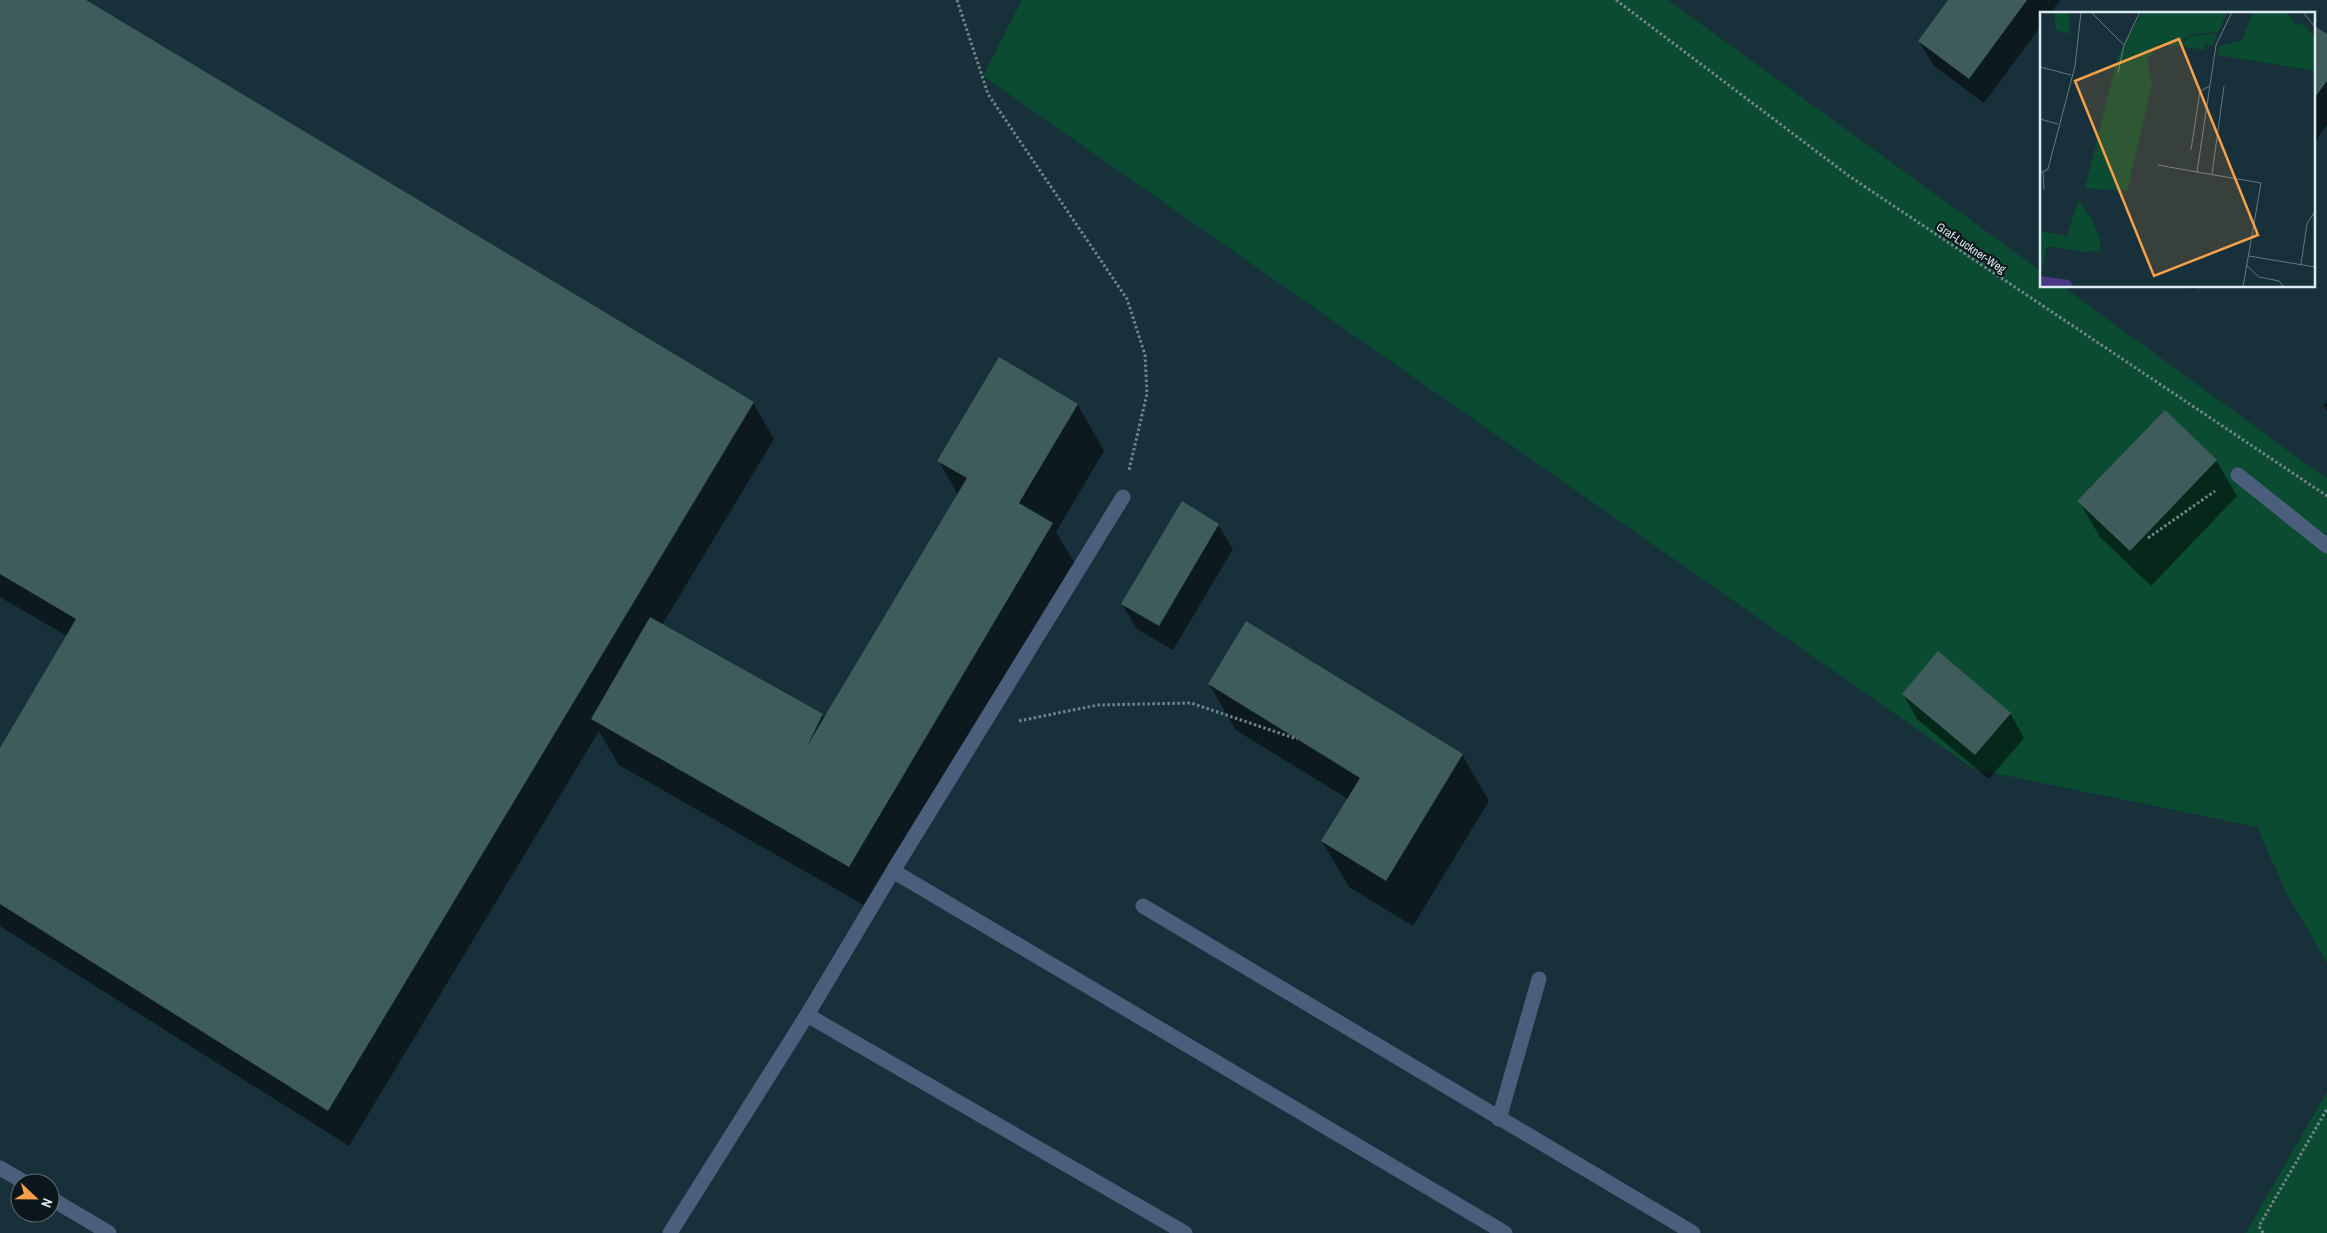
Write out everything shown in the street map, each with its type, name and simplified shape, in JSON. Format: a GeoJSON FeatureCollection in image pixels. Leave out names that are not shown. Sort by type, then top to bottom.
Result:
{"type":"FeatureCollection","features":[{"type":"Feature","properties":{"kind":"lane"},"geometry":{"type":"LineString","coordinates":[[2238,475],[2327,546]]}},
{"type":"Feature","properties":{"kind":"lane"},"geometry":{"type":"LineString","coordinates":[[670,1233],[807,1015],[980,728],[1123,497]]}},
{"type":"Feature","properties":{"kind":"lane"},"geometry":{"type":"LineString","coordinates":[[893,871],[1505,1233]]}},
{"type":"Feature","properties":{"kind":"lane"},"geometry":{"type":"LineString","coordinates":[[1143,906],[1498,1119],[1693,1233]]}},
{"type":"Feature","properties":{"kind":"lane"},"geometry":{"type":"LineString","coordinates":[[1498,1119],[1539,979]]}},
{"type":"Feature","properties":{"kind":"lane"},"geometry":{"type":"LineString","coordinates":[[807,1015],[1185,1233]]}},
{"type":"Feature","properties":{"kind":"lane"},"geometry":{"type":"LineString","coordinates":[[60,1204],[109,1233]]}},
{"type":"Feature","properties":{"kind":"path"},"geometry":{"type":"LineString","coordinates":[[957,0],[988,94],[1127,299],[1145,355],[1147,394],[1123,497]]}},
{"type":"Feature","properties":{"kind":"path","name":"Graf-Luckner-Weg"},"geometry":{"type":"LineString","coordinates":[[1616,0],[1849,176],[2327,496]]}},
{"type":"Feature","properties":{"kind":"path"},"geometry":{"type":"LineString","coordinates":[[2148,538],[2238,475]]}},
{"type":"Feature","properties":{"kind":"path"},"geometry":{"type":"LineString","coordinates":[[980,728],[1098,705],[1191,703],[1297,739]]}},
{"type":"Feature","properties":{"kind":"path"},"geometry":{"type":"LineString","coordinates":[[2263,1233],[2259,1226],[2327,1109]]}},
{"type":"Feature","properties":{"kind":"green space"},"geometry":{"type":"Polygon","coordinates":[[[1022,0],[1668,0],[2040,270],[2040,288],[2065,288],[2327,479],[2327,963],[2286,892],[2257,827],[1974,769],[983,76],[1022,0]]]}},
{"type":"Feature","properties":{"kind":"green space"},"geometry":{"type":"Polygon","coordinates":[[[2327,1092],[2327,1233],[2245,1233],[2246,1232],[2327,1092]]]}},
{"type":"Feature","properties":{"kind":"building"},"geometry":{"type":"Polygon","coordinates":[[[0,0],[86,0],[754,402],[328,1111],[0,904],[0,748],[76,619],[0,574],[0,0]]]}},
{"type":"Feature","properties":{"kind":"building"},"geometry":{"type":"Polygon","coordinates":[[[1948,0],[2027,0],[1969,79],[1918,41],[1948,0]]]}},
{"type":"Feature","properties":{"kind":"building"},"geometry":{"type":"Polygon","coordinates":[[[2314,26],[2327,34],[2327,81],[2314,99],[2314,26]]]}},
{"type":"Feature","properties":{"kind":"building"},"geometry":{"type":"Polygon","coordinates":[[[999,357],[1078,404],[1019,503],[1053,523],[849,867],[591,719],[650,617],[823,714],[807,746],[967,478],[937,461],[999,357]]]}},
{"type":"Feature","properties":{"kind":"building"},"geometry":{"type":"Polygon","coordinates":[[[2165,410],[2217,460],[2130,551],[2077,501],[2165,410]]]}},
{"type":"Feature","properties":{"kind":"building"},"geometry":{"type":"Polygon","coordinates":[[[1182,501],[1219,524],[1159,626],[1121,604],[1182,501]]]}},
{"type":"Feature","properties":{"kind":"building"},"geometry":{"type":"Polygon","coordinates":[[[1246,621],[1463,754],[1386,881],[1321,841],[1360,778],[1208,684],[1246,621]]]}},
{"type":"Feature","properties":{"kind":"building"},"geometry":{"type":"Polygon","coordinates":[[[1938,651],[2011,713],[1975,755],[1902,694],[1938,651]]]}}]}
